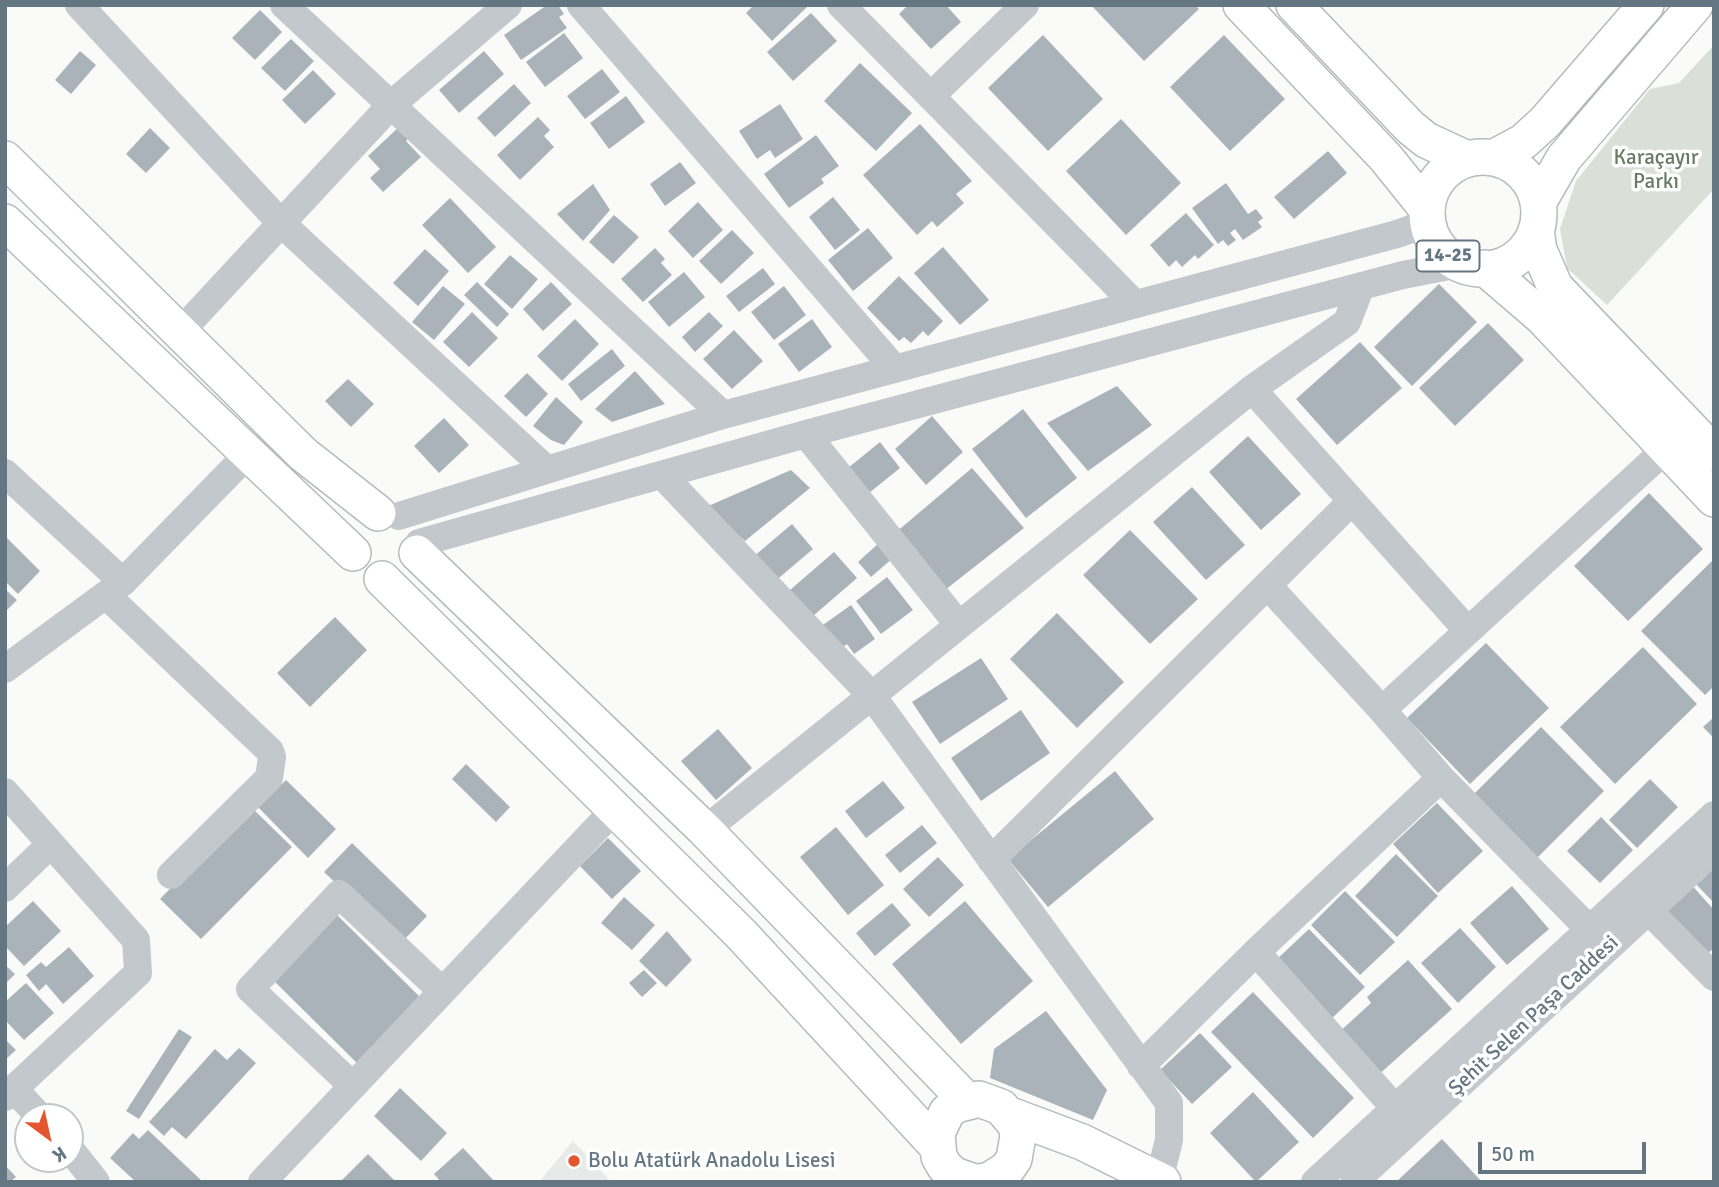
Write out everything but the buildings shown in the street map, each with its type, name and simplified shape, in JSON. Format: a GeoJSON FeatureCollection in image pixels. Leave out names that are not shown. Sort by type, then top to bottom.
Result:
{"type":"FeatureCollection","features":[{"type":"Feature","properties":{"kind":"main road","name":"14-25"},"geometry":{"type":"LineString","coordinates":[[1241,5],[1386,158],[1427,216],[1438,247],[1472,266],[1511,261],[1530,242],[1537,216],[1564,158],[1695,5]]}},
{"type":"Feature","properties":{"kind":"main road"},"geometry":{"type":"LineString","coordinates":[[1294,5],[1410,127],[1426,140],[1518,169],[1527,179],[1537,216],[1539,250],[1555,287],[1714,453]]}},
{"type":"Feature","properties":{"kind":"main road","name":"14-25"},"geometry":{"type":"LineString","coordinates":[[1427,216],[1435,183],[1454,165],[1480,159],[1522,142],[1545,122],[1646,5]]}},
{"type":"Feature","properties":{"kind":"main road"},"geometry":{"type":"LineString","coordinates":[[5,159],[303,454],[403,531],[705,830],[967,1101]]}},
{"type":"Feature","properties":{"kind":"main road"},"geometry":{"type":"LineString","coordinates":[[5,222],[353,552],[363,570],[382,579],[741,934],[936,1145],[945,1167],[981,1181],[1014,1159],[1018,1136],[1010,1115]]}},
{"type":"Feature","properties":{"kind":"main road"},"geometry":{"type":"LineString","coordinates":[[1472,266],[1542,317],[1714,499]]}},
{"type":"Feature","properties":{"kind":"main road"},"geometry":{"type":"LineString","coordinates":[[353,552],[355,533],[361,524],[403,531]]}},
{"type":"Feature","properties":{"kind":"main road"},"geometry":{"type":"LineString","coordinates":[[382,579],[402,574],[410,568],[403,531]]}},
{"type":"Feature","properties":{"kind":"main road"},"geometry":{"type":"LineString","coordinates":[[936,1145],[940,1122],[947,1112],[967,1101],[991,1101],[1010,1115],[1047,1127],[1161,1181]]}},
{"type":"Feature","properties":{"kind":"main road"},"geometry":{"type":"LineString","coordinates":[[1018,1148],[1055,1156],[1119,1182]]}},
{"type":"Feature","properties":{"kind":"street"},"geometry":{"type":"LineString","coordinates":[[79,5],[280,222],[546,468]]}},
{"type":"Feature","properties":{"kind":"street"},"geometry":{"type":"LineString","coordinates":[[284,5],[723,415]]}},
{"type":"Feature","properties":{"kind":"street"},"geometry":{"type":"LineString","coordinates":[[180,332],[392,104],[508,5]]}},
{"type":"Feature","properties":{"kind":"street"},"geometry":{"type":"LineString","coordinates":[[581,5],[894,368]]}},
{"type":"Feature","properties":{"kind":"street"},"geometry":{"type":"LineString","coordinates":[[841,5],[932,94],[1135,304]]}},
{"type":"Feature","properties":{"kind":"street"},"geometry":{"type":"LineString","coordinates":[[932,94],[1025,5]]}},
{"type":"Feature","properties":{"kind":"street"},"geometry":{"type":"LineString","coordinates":[[403,531],[546,468],[723,415],[1396,234],[1427,216]]}},
{"type":"Feature","properties":{"kind":"street"},"geometry":{"type":"LineString","coordinates":[[403,531],[663,476],[806,433],[1361,286],[1472,266]]}},
{"type":"Feature","properties":{"kind":"street"},"geometry":{"type":"LineString","coordinates":[[705,830],[1252,389],[1348,322],[1361,286]]}},
{"type":"Feature","properties":{"kind":"street"},"geometry":{"type":"LineString","coordinates":[[1252,389],[1468,631]]}},
{"type":"Feature","properties":{"kind":"street"},"geometry":{"type":"LineString","coordinates":[[806,433],[958,624]]}},
{"type":"Feature","properties":{"kind":"street"},"geometry":{"type":"LineString","coordinates":[[1382,710],[1666,449]]}},
{"type":"Feature","properties":{"kind":"street"},"geometry":{"type":"LineString","coordinates":[[5,669],[114,589],[248,454]]}},
{"type":"Feature","properties":{"kind":"street"},"geometry":{"type":"LineString","coordinates":[[5,473],[270,751],[272,757],[269,778],[171,875]]}},
{"type":"Feature","properties":{"kind":"street"},"geometry":{"type":"LineString","coordinates":[[663,476],[872,696],[1169,1103],[1169,1140],[1161,1181]]}},
{"type":"Feature","properties":{"kind":"street"},"geometry":{"type":"LineString","coordinates":[[992,860],[1352,501]]}},
{"type":"Feature","properties":{"kind":"street"},"geometry":{"type":"LineString","coordinates":[[1268,586],[1441,778],[1588,928]]}},
{"type":"Feature","properties":{"kind":"street"},"geometry":{"type":"LineString","coordinates":[[1141,1066],[1256,952],[1441,778]]}},
{"type":"Feature","properties":{"kind":"street"},"geometry":{"type":"LineString","coordinates":[[5,792],[136,940],[138,974],[10,1093]]}},
{"type":"Feature","properties":{"kind":"street"},"geometry":{"type":"LineString","coordinates":[[262,1182],[614,810]]}},
{"type":"Feature","properties":{"kind":"street"},"geometry":{"type":"LineString","coordinates":[[1315,1182],[1588,928],[1714,815]]}},
{"type":"Feature","properties":{"kind":"street"},"geometry":{"type":"LineString","coordinates":[[5,888],[51,844]]}},
{"type":"Feature","properties":{"kind":"street","name":"Şehit Selen Paşa Caddesi"},"geometry":{"type":"LineString","coordinates":[[1354,1182],[1714,850]]}},
{"type":"Feature","properties":{"kind":"street"},"geometry":{"type":"LineString","coordinates":[[353,1086],[250,989],[285,951],[339,894],[442,992]]}},
{"type":"Feature","properties":{"kind":"street"},"geometry":{"type":"LineString","coordinates":[[1648,910],[1714,977]]}},
{"type":"Feature","properties":{"kind":"street"},"geometry":{"type":"LineString","coordinates":[[1256,952],[1394,1107]]}},
{"type":"Feature","properties":{"kind":"street"},"geometry":{"type":"LineString","coordinates":[[84,1167],[96,1182]]}},
{"type":"Feature","properties":{"kind":"shaded area","name":"Bolu Atatürk Anadolu Lisesi"},"geometry":{"type":"Polygon","coordinates":[[[573,1141],[611,1182],[539,1182],[573,1141]]]}},
{"type":"Feature","properties":{"kind":"green space","name":"Karaçayır Parkı"},"geometry":{"type":"Polygon","coordinates":[[[1714,45],[1714,189],[1607,305],[1567,268],[1560,229],[1576,181],[1650,89],[1679,83],[1714,45]]]}},
{"type":"Feature","properties":{"kind":"place","name":"Bolu Atatürk Anadolu Lisesi"},"geometry":{"type":"Point","coordinates":[574,1161]}}]}
